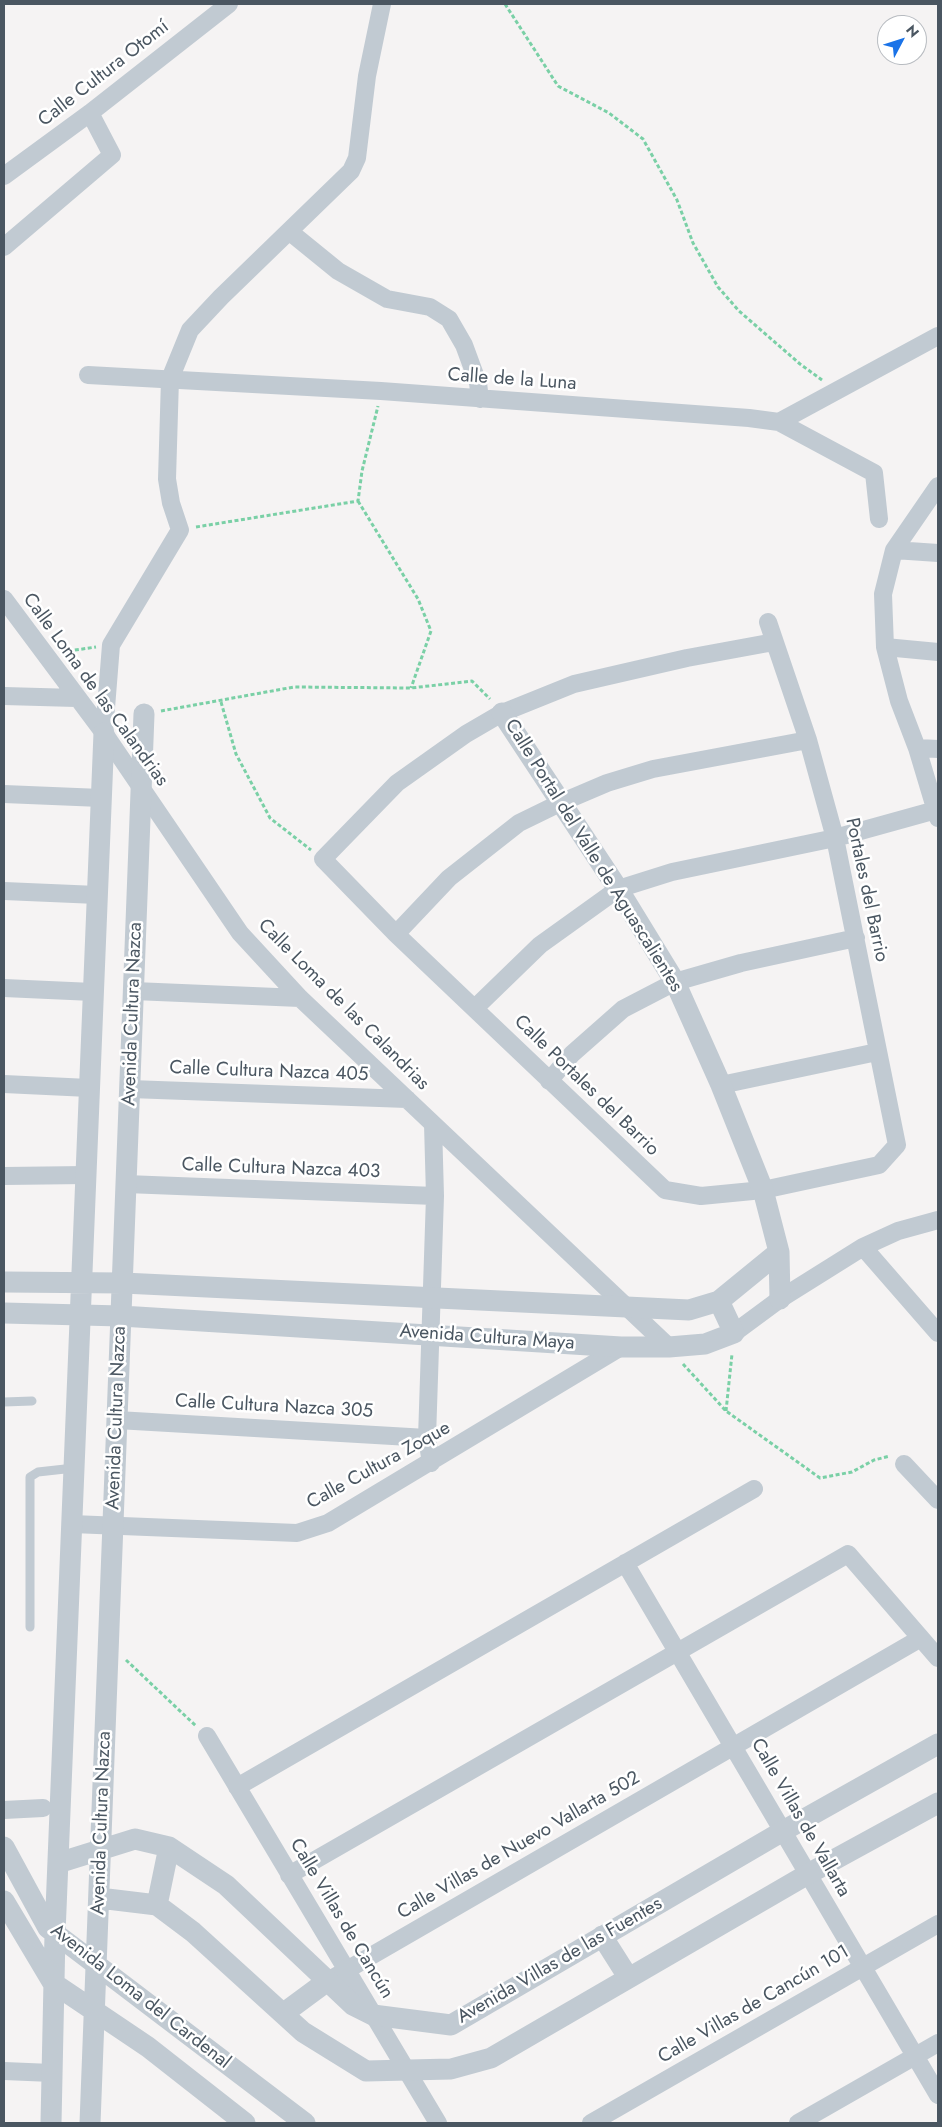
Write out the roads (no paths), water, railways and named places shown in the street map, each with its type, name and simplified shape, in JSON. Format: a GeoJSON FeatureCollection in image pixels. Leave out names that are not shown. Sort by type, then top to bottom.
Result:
{"type":"FeatureCollection","features":[{"type":"Feature","properties":{"kind":"street","name":"Calle Cultura Otomí"},"geometry":{"type":"LineString","coordinates":[[4,176],[90,113],[229,4]]}},
{"type":"Feature","properties":{"kind":"street"},"geometry":{"type":"LineString","coordinates":[[51,2123],[55,1934],[97,895],[104,733],[111,645],[180,530],[171,503],[167,479],[170,379],[190,330],[221,297],[337,187],[351,171],[357,158],[367,76],[382,4]]}},
{"type":"Feature","properties":{"kind":"street"},"geometry":{"type":"LineString","coordinates":[[4,247],[112,154],[90,113]]}},
{"type":"Feature","properties":{"kind":"street"},"geometry":{"type":"LineString","coordinates":[[290,232],[338,271],[387,298],[430,307],[449,319],[464,345],[478,384],[480,399]]}},
{"type":"Feature","properties":{"kind":"street"},"geometry":{"type":"LineString","coordinates":[[780,422],[938,336]]}},
{"type":"Feature","properties":{"kind":"street","name":"Calle de la Luna"},"geometry":{"type":"LineString","coordinates":[[88,375],[381,391],[750,418],[780,422],[874,473],[879,520]]}},
{"type":"Feature","properties":{"kind":"street"},"geometry":{"type":"LineString","coordinates":[[475,1008],[540,945],[618,889],[672,872],[835,838],[937,814],[899,701],[885,647],[883,594],[894,550],[938,486]]}},
{"type":"Feature","properties":{"kind":"street"},"geometry":{"type":"LineString","coordinates":[[894,550],[938,553]]}},
{"type":"Feature","properties":{"kind":"street","name":"Calle Loma de las Calandrias"},"geometry":{"type":"LineString","coordinates":[[4,599],[76,698],[104,733],[240,933],[300,998],[669,1347]]}},
{"type":"Feature","properties":{"kind":"street","name":"Portales del Barrio"},"geometry":{"type":"LineString","coordinates":[[768,622],[808,740],[835,838],[856,938],[877,1052],[897,1145],[879,1165]]}},
{"type":"Feature","properties":{"kind":"street"},"geometry":{"type":"LineString","coordinates":[[502,713],[574,684],[687,658],[774,642]]}},
{"type":"Feature","properties":{"kind":"street"},"geometry":{"type":"LineString","coordinates":[[885,647],[938,652]]}},
{"type":"Feature","properties":{"kind":"street"},"geometry":{"type":"LineString","coordinates":[[4,696],[76,698]]}},
{"type":"Feature","properties":{"kind":"street","name":"Calle Portal del Valle de Aguascalientes"},"geometry":{"type":"LineString","coordinates":[[502,713],[618,889],[675,982],[721,1085],[763,1190],[780,1252],[780,1299]]}},
{"type":"Feature","properties":{"kind":"street","name":"Calle Portales del Barrio"},"geometry":{"type":"LineString","coordinates":[[502,713],[466,734],[398,783],[324,859],[396,934],[665,1190],[701,1196],[763,1190],[879,1165]]}},
{"type":"Feature","properties":{"kind":"street","name":"Avenida Cultura Nazca"},"geometry":{"type":"LineString","coordinates":[[90,2123],[144,714]]}},
{"type":"Feature","properties":{"kind":"street"},"geometry":{"type":"LineString","coordinates":[[396,934],[448,878],[519,823],[560,803],[607,783],[653,769],[808,740]]}},
{"type":"Feature","properties":{"kind":"street"},"geometry":{"type":"LineString","coordinates":[[916,748],[938,749]]}},
{"type":"Feature","properties":{"kind":"street"},"geometry":{"type":"LineString","coordinates":[[4,794],[101,798]]}},
{"type":"Feature","properties":{"kind":"street"},"geometry":{"type":"LineString","coordinates":[[4,891],[97,895]]}},
{"type":"Feature","properties":{"kind":"street"},"geometry":{"type":"LineString","coordinates":[[549,1081],[572,1054],[623,1009],[675,982],[741,963],[856,938]]}},
{"type":"Feature","properties":{"kind":"street"},"geometry":{"type":"LineString","coordinates":[[4,988],[94,992]]}},
{"type":"Feature","properties":{"kind":"street"},"geometry":{"type":"LineString","coordinates":[[134,991],[300,998]]}},
{"type":"Feature","properties":{"kind":"street"},"geometry":{"type":"LineString","coordinates":[[721,1085],[877,1052]]}},
{"type":"Feature","properties":{"kind":"street"},"geometry":{"type":"LineString","coordinates":[[4,1084],[90,1088]]}},
{"type":"Feature","properties":{"kind":"street","name":"Calle Cultura Nazca 405"},"geometry":{"type":"LineString","coordinates":[[130,1089],[407,1099]]}},
{"type":"Feature","properties":{"kind":"street"},"geometry":{"type":"LineString","coordinates":[[431,1463],[427,1438],[435,1196],[433,1124]]}},
{"type":"Feature","properties":{"kind":"street"},"geometry":{"type":"LineString","coordinates":[[4,1176],[86,1175]]}},
{"type":"Feature","properties":{"kind":"street","name":"Calle Cultura Nazca 403"},"geometry":{"type":"LineString","coordinates":[[126,1184],[435,1196]]}},
{"type":"Feature","properties":{"kind":"street","name":"Avenida Cultura Maya"},"geometry":{"type":"LineString","coordinates":[[4,1313],[121,1316],[621,1347],[669,1347],[705,1344],[734,1333],[780,1299],[863,1247],[898,1231],[938,1220]]}},
{"type":"Feature","properties":{"kind":"street"},"geometry":{"type":"LineString","coordinates":[[863,1247],[938,1333]]}},
{"type":"Feature","properties":{"kind":"street","name":"Avenida Cultura Maya"},"geometry":{"type":"LineString","coordinates":[[4,1282],[82,1281],[689,1310],[719,1301],[780,1252]]}},
{"type":"Feature","properties":{"kind":"street"},"geometry":{"type":"LineString","coordinates":[[719,1301],[734,1333]]}},
{"type":"Feature","properties":{"kind":"street","name":"Calle Cultura Zoque"},"geometry":{"type":"LineString","coordinates":[[72,1524],[297,1533],[328,1523],[431,1463],[621,1347]]}},
{"type":"Feature","properties":{"kind":"street","name":"Calle Cultura Nazca 305"},"geometry":{"type":"LineString","coordinates":[[117,1420],[427,1438]]}},
{"type":"Feature","properties":{"kind":"street"},"geometry":{"type":"LineString","coordinates":[[904,1464],[938,1500]]}},
{"type":"Feature","properties":{"kind":"street"},"geometry":{"type":"LineString","coordinates":[[237,1787],[754,1489]]}},
{"type":"Feature","properties":{"kind":"street"},"geometry":{"type":"LineString","coordinates":[[289,1874],[848,1554],[938,1658]]}},
{"type":"Feature","properties":{"kind":"street","name":"Calle Villas de Vallarta"},"geometry":{"type":"LineString","coordinates":[[625,1563],[938,2095]]}},
{"type":"Feature","properties":{"kind":"street","name":"Calle Villas de Nuevo Vallarta 502"},"geometry":{"type":"LineString","coordinates":[[326,1982],[921,1638]]}},
{"type":"Feature","properties":{"kind":"street","name":"Calle Villas de Cancún"},"geometry":{"type":"LineString","coordinates":[[207,1736],[438,2123]]}},
{"type":"Feature","properties":{"kind":"street","name":"Avenida Villas de las Fuentes"},"geometry":{"type":"LineString","coordinates":[[58,1863],[134,1839],[169,1847],[226,1885],[326,1982],[353,2005],[373,2015],[452,2025],[783,1830],[938,1744]]}},
{"type":"Feature","properties":{"kind":"street"},"geometry":{"type":"LineString","coordinates":[[99,1898],[157,1905],[193,1932],[303,2032],[366,2071],[451,2069],[491,2058],[808,1874],[938,1803]]}},
{"type":"Feature","properties":{"kind":"street"},"geometry":{"type":"LineString","coordinates":[[4,1810],[43,1808]]}},
{"type":"Feature","properties":{"kind":"street","name":"Avenida Loma del Cardenal"},"geometry":{"type":"LineString","coordinates":[[4,1847],[48,1928],[305,2123]]}},
{"type":"Feature","properties":{"kind":"street"},"geometry":{"type":"LineString","coordinates":[[157,1905],[169,1847]]}},
{"type":"Feature","properties":{"kind":"street","name":"Avenida Loma del Cardenal"},"geometry":{"type":"LineString","coordinates":[[4,1901],[54,1983],[148,2047],[245,2123]]}},
{"type":"Feature","properties":{"kind":"street","name":"Calle Villas de Cancún 101"},"geometry":{"type":"LineString","coordinates":[[591,2123],[938,1924]]}},
{"type":"Feature","properties":{"kind":"street"},"geometry":{"type":"LineString","coordinates":[[602,1936],[628,1977]]}},
{"type":"Feature","properties":{"kind":"street"},"geometry":{"type":"LineString","coordinates":[[284,2014],[326,1982]]}},
{"type":"Feature","properties":{"kind":"street"},"geometry":{"type":"LineString","coordinates":[[798,2123],[938,2042]]}},
{"type":"Feature","properties":{"kind":"street"},"geometry":{"type":"LineString","coordinates":[[4,2071],[52,2073]]}},
{"type":"Feature","properties":{"kind":"lane"},"geometry":{"type":"LineString","coordinates":[[4,1402],[32,1401]]}},
{"type":"Feature","properties":{"kind":"lane"},"geometry":{"type":"LineString","coordinates":[[30,1627],[30,1477],[38,1472],[74,1468]]}}]}
